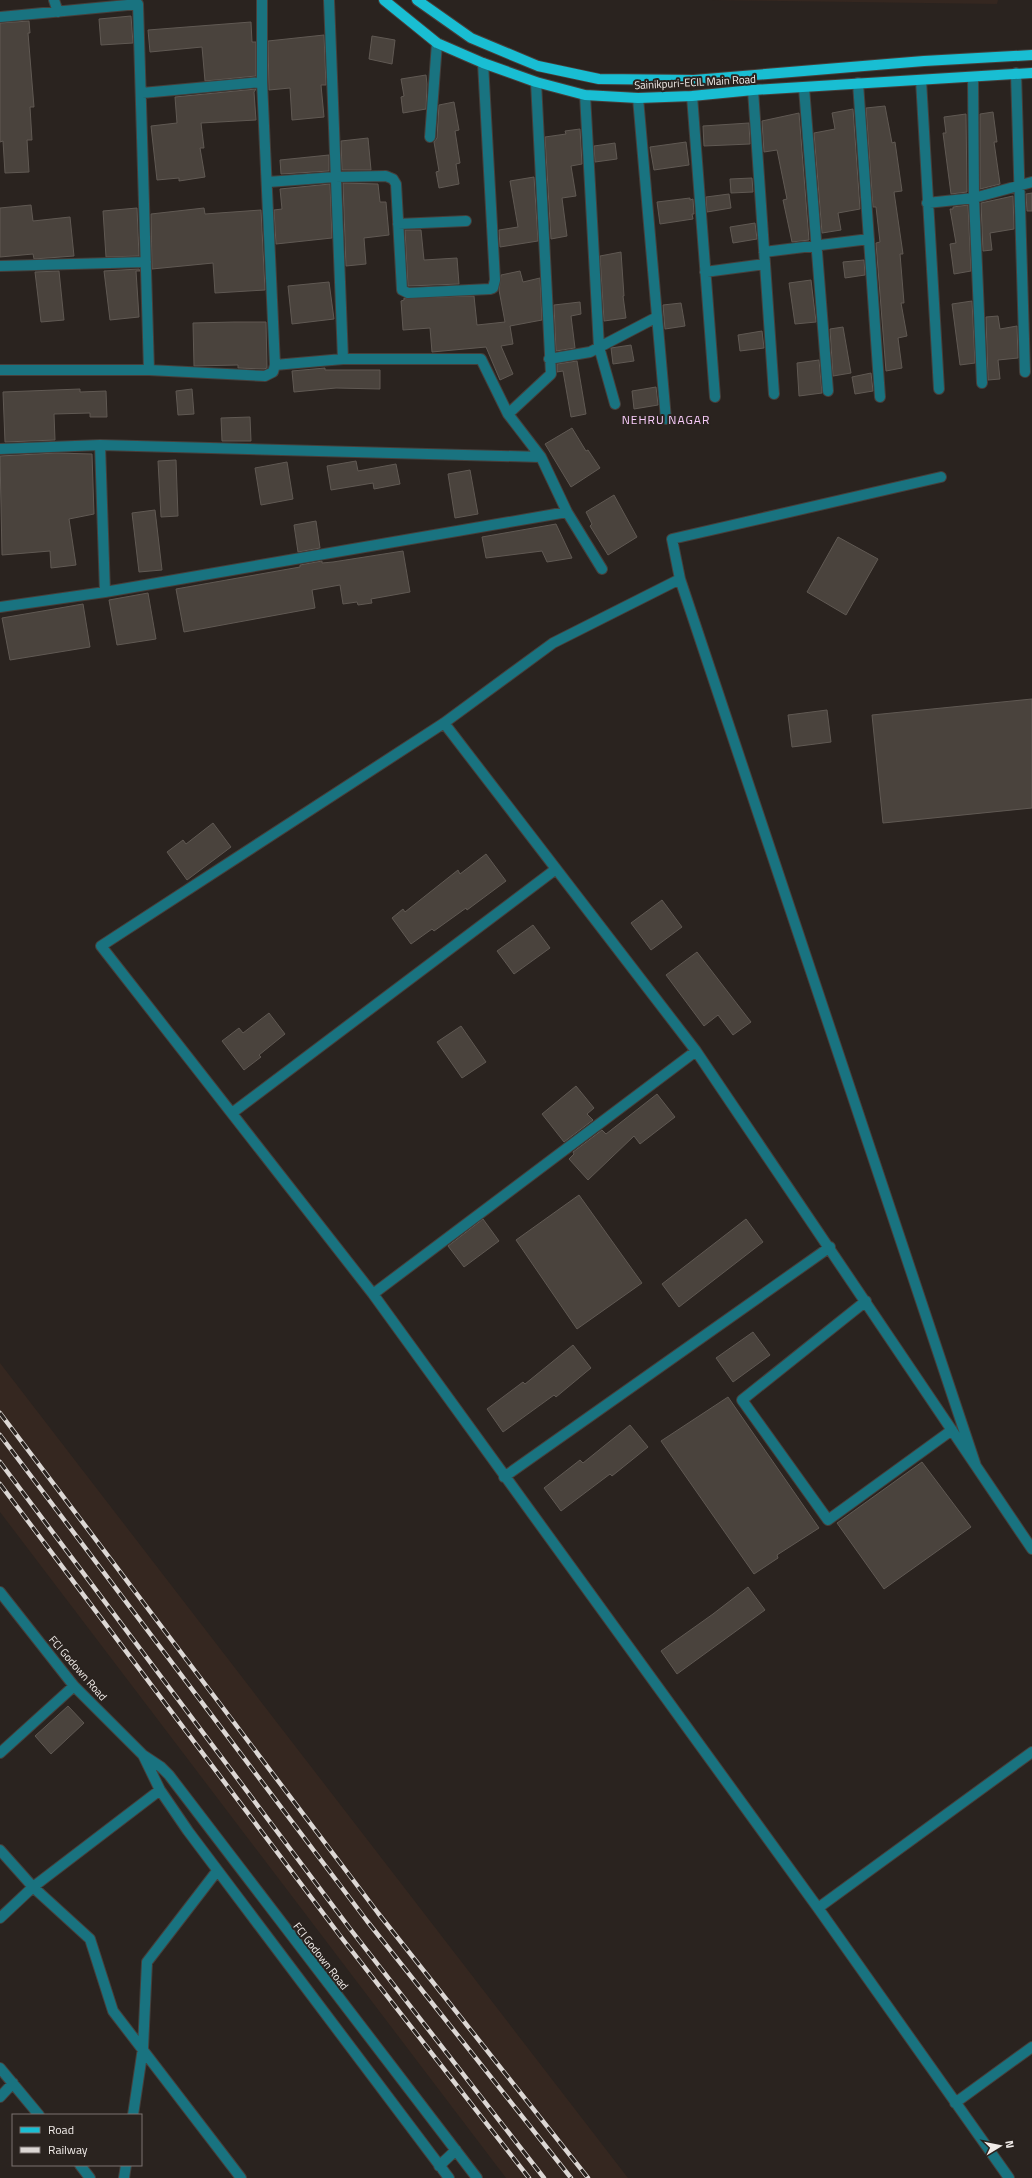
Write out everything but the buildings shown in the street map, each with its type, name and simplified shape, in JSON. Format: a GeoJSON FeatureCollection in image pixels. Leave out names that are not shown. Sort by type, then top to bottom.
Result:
{"type":"FeatureCollection","features":[{"type":"Feature","properties":{"kind":"main road","name":"Sainikpuri-ECIL Main Road"},"geometry":{"type":"LineString","coordinates":[[384,0],[437,43],[482,63],[536,82],[585,95],[638,98],[692,96],[753,90],[1032,73]]}},
{"type":"Feature","properties":{"kind":"main road","name":"Sainikpuri-ECIL Main Road"},"geometry":{"type":"LineString","coordinates":[[417,0],[471,38],[538,66],[599,79],[694,80],[917,62],[1032,55]]}},
{"type":"Feature","properties":{"kind":"street"},"geometry":{"type":"LineString","coordinates":[[54,0],[58,12]]}},
{"type":"Feature","properties":{"kind":"street"},"geometry":{"type":"LineString","coordinates":[[0,370],[149,370],[265,376],[273,372],[275,365],[268,182],[262,82],[262,0]]}},
{"type":"Feature","properties":{"kind":"street"},"geometry":{"type":"LineString","coordinates":[[329,0],[343,359]]}},
{"type":"Feature","properties":{"kind":"street"},"geometry":{"type":"LineString","coordinates":[[0,17],[138,4],[142,93],[149,370]]}},
{"type":"Feature","properties":{"kind":"street"},"geometry":{"type":"LineString","coordinates":[[430,137],[437,43]]}},
{"type":"Feature","properties":{"kind":"street"},"geometry":{"type":"LineString","coordinates":[[268,182],[335,177],[386,176],[393,179],[396,184],[401,286],[404,292],[493,288],[495,280],[482,63]]}},
{"type":"Feature","properties":{"kind":"street"},"geometry":{"type":"LineString","coordinates":[[1016,73],[1025,372]]}},
{"type":"Feature","properties":{"kind":"street"},"geometry":{"type":"LineString","coordinates":[[973,77],[974,198],[982,383]]}},
{"type":"Feature","properties":{"kind":"street"},"geometry":{"type":"LineString","coordinates":[[921,80],[939,389]]}},
{"type":"Feature","properties":{"kind":"street"},"geometry":{"type":"LineString","coordinates":[[142,93],[262,82]]}},
{"type":"Feature","properties":{"kind":"street"},"geometry":{"type":"LineString","coordinates":[[508,414],[551,374],[549,359],[536,82]]}},
{"type":"Feature","properties":{"kind":"street"},"geometry":{"type":"LineString","coordinates":[[858,83],[880,396]]}},
{"type":"Feature","properties":{"kind":"street"},"geometry":{"type":"LineString","coordinates":[[804,88],[828,391]]}},
{"type":"Feature","properties":{"kind":"street"},"geometry":{"type":"LineString","coordinates":[[753,90],[774,394]]}},
{"type":"Feature","properties":{"kind":"street"},"geometry":{"type":"LineString","coordinates":[[585,95],[599,347],[615,404]]}},
{"type":"Feature","properties":{"kind":"street"},"geometry":{"type":"LineString","coordinates":[[692,96],[715,397]]}},
{"type":"Feature","properties":{"kind":"street"},"geometry":{"type":"LineString","coordinates":[[638,98],[666,419]]}},
{"type":"Feature","properties":{"kind":"street"},"geometry":{"type":"LineString","coordinates":[[927,203],[974,198],[1019,187],[1032,182]]}},
{"type":"Feature","properties":{"kind":"street"},"geometry":{"type":"LineString","coordinates":[[398,224],[466,221]]}},
{"type":"Feature","properties":{"kind":"street"},"geometry":{"type":"LineString","coordinates":[[764,252],[869,239]]}},
{"type":"Feature","properties":{"kind":"street"},"geometry":{"type":"LineString","coordinates":[[0,266],[146,262]]}},
{"type":"Feature","properties":{"kind":"street"},"geometry":{"type":"LineString","coordinates":[[705,272],[765,264]]}},
{"type":"Feature","properties":{"kind":"street"},"geometry":{"type":"LineString","coordinates":[[549,359],[590,352],[657,317]]}},
{"type":"Feature","properties":{"kind":"street"},"geometry":{"type":"LineString","coordinates":[[275,365],[343,359],[481,359],[508,414],[541,457],[567,512],[602,569]]}},
{"type":"Feature","properties":{"kind":"street"},"geometry":{"type":"LineString","coordinates":[[0,449],[100,445],[541,457]]}},
{"type":"Feature","properties":{"kind":"street"},"geometry":{"type":"LineString","coordinates":[[100,445],[105,592]]}},
{"type":"Feature","properties":{"kind":"street"},"geometry":{"type":"LineString","coordinates":[[941,477],[672,539],[680,579],[976,1466]]}},
{"type":"Feature","properties":{"kind":"street"},"geometry":{"type":"LineString","coordinates":[[0,607],[105,592],[567,512]]}},
{"type":"Feature","properties":{"kind":"street"},"geometry":{"type":"LineString","coordinates":[[680,579],[553,643],[444,722],[101,946],[373,1294],[504,1477],[818,1908],[1009,2178]]}},
{"type":"Feature","properties":{"kind":"street"},"geometry":{"type":"LineString","coordinates":[[444,722],[696,1051],[830,1247],[1032,1549]]}},
{"type":"Feature","properties":{"kind":"street"},"geometry":{"type":"LineString","coordinates":[[232,1113],[556,869]]}},
{"type":"Feature","properties":{"kind":"street"},"geometry":{"type":"LineString","coordinates":[[373,1294],[696,1051]]}},
{"type":"Feature","properties":{"kind":"street"},"geometry":{"type":"LineString","coordinates":[[504,1477],[830,1247]]}},
{"type":"Feature","properties":{"kind":"street"},"geometry":{"type":"LineString","coordinates":[[866,1302],[742,1400],[828,1520],[952,1430]]}},
{"type":"Feature","properties":{"kind":"street","name":"FCI Godown Road"},"geometry":{"type":"LineString","coordinates":[[0,1592],[74,1686],[142,1755],[161,1767],[194,1807],[224,1849],[477,2178]]}},
{"type":"Feature","properties":{"kind":"street"},"geometry":{"type":"LineString","coordinates":[[0,1753],[74,1686]]}},
{"type":"Feature","properties":{"kind":"street"},"geometry":{"type":"LineString","coordinates":[[818,1908],[1032,1752]]}},
{"type":"Feature","properties":{"kind":"street","name":"FCI Godown Road"},"geometry":{"type":"LineString","coordinates":[[142,1755],[160,1790],[217,1871],[449,2178]]}},
{"type":"Feature","properties":{"kind":"street"},"geometry":{"type":"LineString","coordinates":[[0,1918],[33,1887],[160,1790]]}},
{"type":"Feature","properties":{"kind":"street"},"geometry":{"type":"LineString","coordinates":[[0,1850],[33,1887],[90,1939],[113,2011],[143,2048],[241,2178]]}},
{"type":"Feature","properties":{"kind":"street"},"geometry":{"type":"LineString","coordinates":[[133,2114],[143,2048],[147,1962],[217,1871]]}},
{"type":"Feature","properties":{"kind":"street"},"geometry":{"type":"LineString","coordinates":[[955,2103],[1032,2047]]}},
{"type":"Feature","properties":{"kind":"street"},"geometry":{"type":"LineString","coordinates":[[0,2068],[38,2114]]}},
{"type":"Feature","properties":{"kind":"street"},"geometry":{"type":"LineString","coordinates":[[0,2097],[13,2083]]}},
{"type":"Feature","properties":{"kind":"street"},"geometry":{"type":"LineString","coordinates":[[439,2166],[456,2150]]}},
{"type":"Feature","properties":{"kind":"street"},"geometry":{"type":"LineString","coordinates":[[81,2166],[90,2178]]}},
{"type":"Feature","properties":{"kind":"street"},"geometry":{"type":"LineString","coordinates":[[124,2178],[126,2166]]}},
{"type":"Feature","properties":{"kind":"shaded area"},"geometry":{"type":"Polygon","coordinates":[[[710,0],[998,0],[997,4],[710,0]]]}},
{"type":"Feature","properties":{"kind":"shaded area"},"geometry":{"type":"Polygon","coordinates":[[[0,1363],[628,2178],[506,2178],[0,1512],[0,1363]]]}},
{"type":"Feature","properties":{"kind":"railway"},"geometry":{"type":"LineString","coordinates":[[0,1413],[378,1913],[588,2178]]}},
{"type":"Feature","properties":{"kind":"railway"},"geometry":{"type":"LineString","coordinates":[[0,1435],[367,1921],[571,2178]]}},
{"type":"Feature","properties":{"kind":"railway"},"geometry":{"type":"LineString","coordinates":[[0,1462],[351,1930],[544,2178]]}},
{"type":"Feature","properties":{"kind":"railway"},"geometry":{"type":"LineString","coordinates":[[0,1484],[341,1937],[529,2178]]}},
{"type":"Feature","properties":{"kind":"district","name":"NEHRU NAGAR"},"geometry":{"type":"Point","coordinates":[666,419]}}]}
